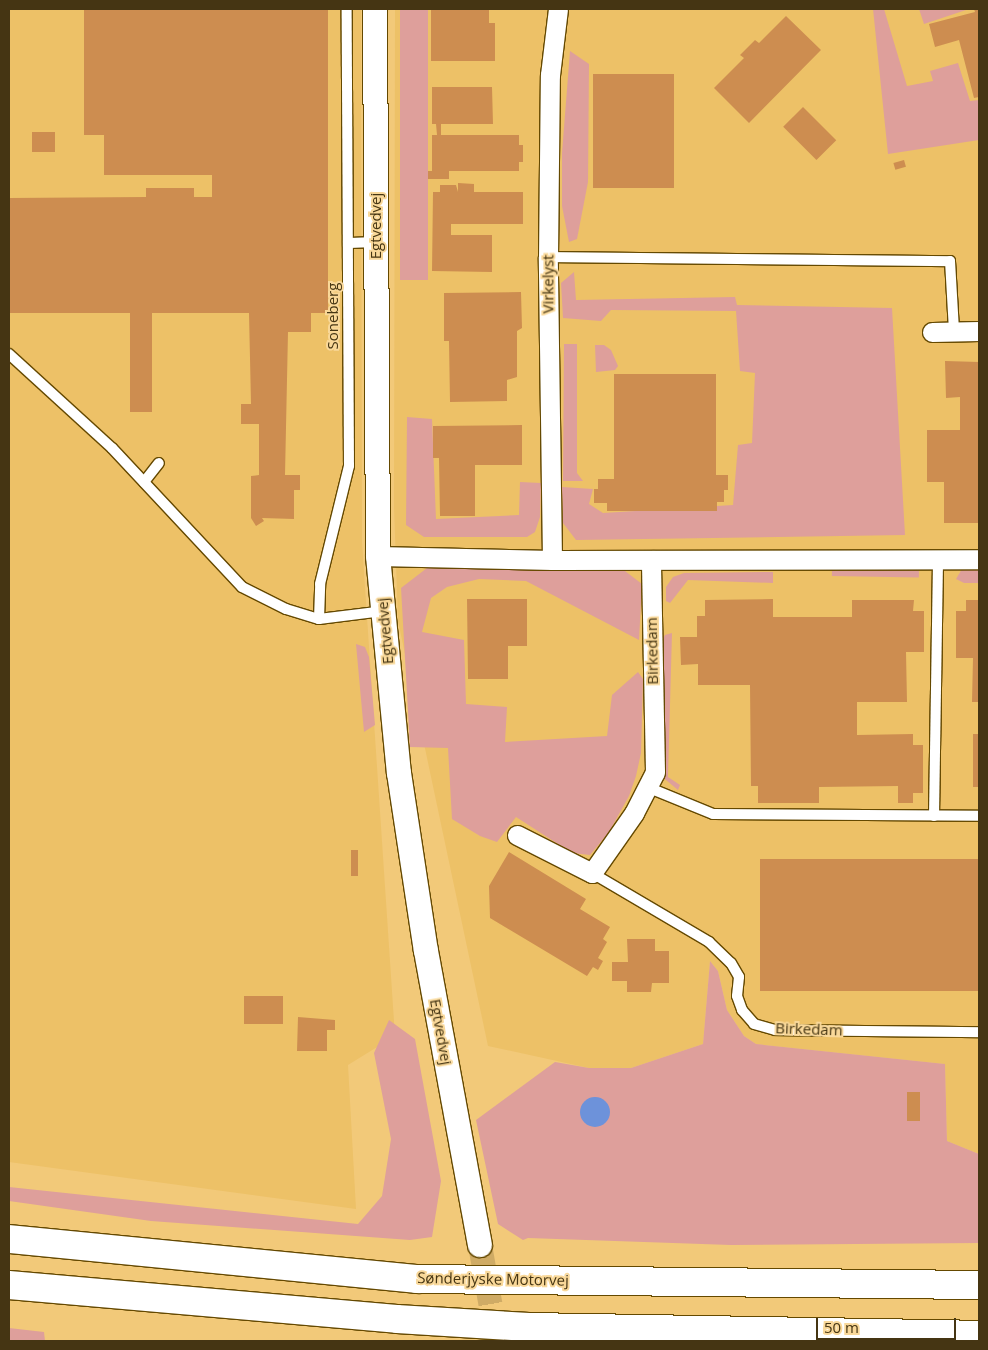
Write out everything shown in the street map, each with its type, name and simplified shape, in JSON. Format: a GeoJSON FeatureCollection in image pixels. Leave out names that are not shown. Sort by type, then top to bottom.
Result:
{"type":"FeatureCollection","features":[{"type":"Feature","properties":{"kind":"highway","name":"Sønderjyske Motorvej"},"geometry":{"type":"LineString","coordinates":[[9,1239],[417,1279],[979,1284]]}},
{"type":"Feature","properties":{"kind":"highway"},"geometry":{"type":"LineString","coordinates":[[9,1285],[387,1318],[529,1327],[979,1335]]}},
{"type":"Feature","properties":{"kind":"street","name":"Egtvedvej"},"geometry":{"type":"LineString","coordinates":[[375,9],[378,556],[402,793],[480,1245]]}},
{"type":"Feature","properties":{"kind":"street","name":"Virkelyst"},"geometry":{"type":"LineString","coordinates":[[552,560],[548,257],[550,74],[558,9]]}},
{"type":"Feature","properties":{"kind":"street"},"geometry":{"type":"LineString","coordinates":[[932,332],[979,331]]}},
{"type":"Feature","properties":{"kind":"street"},"geometry":{"type":"LineString","coordinates":[[378,556],[552,560],[979,559]]}},
{"type":"Feature","properties":{"kind":"street","name":"Birkedam"},"geometry":{"type":"LineString","coordinates":[[517,835],[592,873],[634,813],[655,772],[651,560]]}},
{"type":"Feature","properties":{"kind":"lane","name":"Soneberg"},"geometry":{"type":"LineString","coordinates":[[318,619],[320,584],[348,466],[347,9]]}},
{"type":"Feature","properties":{"kind":"lane"},"geometry":{"type":"LineString","coordinates":[[348,243],[376,242]]}},
{"type":"Feature","properties":{"kind":"lane"},"geometry":{"type":"LineString","coordinates":[[548,257],[950,261],[954,331]]}},
{"type":"Feature","properties":{"kind":"lane"},"geometry":{"type":"LineString","coordinates":[[9,354],[67,404],[144,482],[242,587],[286,609],[318,619],[383,611]]}},
{"type":"Feature","properties":{"kind":"lane"},"geometry":{"type":"LineString","coordinates":[[144,482],[158,463]]}},
{"type":"Feature","properties":{"kind":"lane"},"geometry":{"type":"LineString","coordinates":[[934,816],[938,559]]}},
{"type":"Feature","properties":{"kind":"lane"},"geometry":{"type":"LineString","coordinates":[[647,787],[713,814],[979,816]]}},
{"type":"Feature","properties":{"kind":"lane","name":"Birkedam"},"geometry":{"type":"LineString","coordinates":[[592,873],[716,949],[731,963],[739,977],[737,996],[742,1010],[754,1024],[775,1030],[979,1032]]}},
{"type":"Feature","properties":{"kind":"shaded area"},"geometry":{"type":"Polygon","coordinates":[[[9,9],[361,9],[362,542],[395,1036],[348,1065],[356,1209],[9,1162],[9,9]]]}},
{"type":"Feature","properties":{"kind":"shaded area"},"geometry":{"type":"Polygon","coordinates":[[[395,9],[979,9],[979,1154],[947,1141],[945,1064],[756,1044],[744,1036],[727,1010],[718,971],[710,961],[703,1044],[631,1068],[589,1068],[488,1046],[398,621],[394,507],[395,9]]]}},
{"type":"Feature","properties":{"kind":"shaded area"},"geometry":{"type":"Polygon","coordinates":[[[400,9],[428,9],[428,280],[400,280],[400,9]]]}},
{"type":"Feature","properties":{"kind":"shaded area"},"geometry":{"type":"Polygon","coordinates":[[[873,9],[884,9],[907,86],[933,81],[930,71],[958,63],[970,101],[979,100],[979,140],[888,154],[873,9]]]}},
{"type":"Feature","properties":{"kind":"shaded area"},"geometry":{"type":"Polygon","coordinates":[[[919,9],[969,9],[924,24],[919,9]]]}},
{"type":"Feature","properties":{"kind":"shaded area"},"geometry":{"type":"Polygon","coordinates":[[[570,51],[589,64],[588,182],[577,239],[569,242],[562,206],[562,153],[570,51]]]}},
{"type":"Feature","properties":{"kind":"shaded area"},"geometry":{"type":"Polygon","coordinates":[[[574,272],[576,300],[735,297],[737,305],[892,308],[905,535],[576,540],[563,523],[562,487],[593,489],[589,504],[603,513],[733,505],[738,445],[752,443],[755,373],[740,371],[736,311],[611,310],[601,321],[563,318],[561,283],[574,272]]]}},
{"type":"Feature","properties":{"kind":"shaded area"},"geometry":{"type":"Polygon","coordinates":[[[564,344],[577,344],[577,473],[583,481],[563,481],[564,344]]]}},
{"type":"Feature","properties":{"kind":"shaded area"},"geometry":{"type":"Polygon","coordinates":[[[595,345],[604,345],[611,350],[618,366],[615,370],[596,372],[595,345]]]}},
{"type":"Feature","properties":{"kind":"shaded area"},"geometry":{"type":"Polygon","coordinates":[[[407,417],[432,419],[436,519],[519,515],[520,482],[541,483],[540,517],[535,532],[527,537],[424,537],[406,525],[407,417]]]}},
{"type":"Feature","properties":{"kind":"shaded area"},"geometry":{"type":"Polygon","coordinates":[[[427,568],[625,571],[642,584],[639,640],[526,581],[479,579],[447,587],[431,598],[422,632],[464,640],[466,704],[507,707],[505,742],[607,736],[612,695],[638,672],[643,679],[641,753],[636,776],[629,796],[609,832],[590,855],[572,853],[516,817],[497,842],[480,836],[452,819],[448,748],[410,747],[401,588],[427,568]]]}},
{"type":"Feature","properties":{"kind":"shaded area"},"geometry":{"type":"Polygon","coordinates":[[[832,568],[919,570],[919,578],[832,576],[832,568]]]}},
{"type":"Feature","properties":{"kind":"shaded area"},"geometry":{"type":"Polygon","coordinates":[[[962,569],[979,569],[979,583],[964,583],[956,579],[962,569]]]}},
{"type":"Feature","properties":{"kind":"shaded area"},"geometry":{"type":"Polygon","coordinates":[[[773,572],[773,583],[688,580],[670,603],[666,601],[666,587],[673,577],[684,573],[773,572]]]}},
{"type":"Feature","properties":{"kind":"shaded area"},"geometry":{"type":"Polygon","coordinates":[[[672,633],[668,777],[680,785],[678,790],[660,775],[663,639],[665,635],[672,633]]]}},
{"type":"Feature","properties":{"kind":"shaded area"},"geometry":{"type":"Polygon","coordinates":[[[356,644],[365,647],[369,657],[375,725],[364,732],[356,644]]]}},
{"type":"Feature","properties":{"kind":"shaded area"},"geometry":{"type":"Polygon","coordinates":[[[710,961],[718,971],[727,1010],[744,1036],[756,1044],[945,1064],[947,1141],[979,1154],[979,1243],[731,1245],[528,1238],[523,1240],[498,1224],[476,1120],[555,1062],[589,1068],[631,1068],[703,1044],[710,961]]]}},
{"type":"Feature","properties":{"kind":"shaded area"},"geometry":{"type":"Polygon","coordinates":[[[389,1020],[415,1039],[441,1181],[432,1237],[410,1240],[151,1221],[9,1201],[9,1187],[358,1224],[382,1196],[391,1139],[374,1053],[389,1020]]]}},
{"type":"Feature","properties":{"kind":"shaded area"},"geometry":{"type":"Polygon","coordinates":[[[9,1328],[44,1332],[45,1341],[9,1341],[9,1328]]]}},
{"type":"Feature","properties":{"kind":"water"},"geometry":{"type":"Polygon","coordinates":[[[595,1097],[606,1101],[610,1112],[606,1123],[595,1127],[584,1123],[580,1112],[584,1101],[595,1097]]]}},
{"type":"Feature","properties":{"kind":"building"},"geometry":{"type":"Polygon","coordinates":[[[84,9],[328,9],[328,313],[311,313],[311,332],[288,332],[285,475],[300,475],[300,490],[294,490],[294,519],[262,518],[264,521],[256,526],[251,518],[251,476],[259,475],[259,424],[241,424],[241,404],[251,404],[249,313],[152,313],[152,412],[130,412],[130,313],[9,313],[9,198],[146,197],[146,188],[194,188],[194,197],[212,197],[212,175],[104,175],[104,135],[84,135],[84,9]]]}},
{"type":"Feature","properties":{"kind":"building"},"geometry":{"type":"Polygon","coordinates":[[[431,9],[489,9],[489,23],[495,23],[495,61],[431,61],[431,9]]]}},
{"type":"Feature","properties":{"kind":"building"},"geometry":{"type":"Polygon","coordinates":[[[974,9],[979,9],[979,97],[974,98],[959,40],[935,47],[929,24],[975,12],[974,9]]]}},
{"type":"Feature","properties":{"kind":"building"},"geometry":{"type":"Polygon","coordinates":[[[786,16],[821,50],[749,123],[714,88],[744,58],[740,55],[755,40],[759,43],[786,16]]]}},
{"type":"Feature","properties":{"kind":"building"},"geometry":{"type":"Polygon","coordinates":[[[593,74],[674,74],[674,188],[593,188],[593,74]]]}},
{"type":"Feature","properties":{"kind":"building"},"geometry":{"type":"Polygon","coordinates":[[[432,87],[492,87],[493,124],[441,124],[441,135],[519,135],[519,145],[523,145],[523,162],[519,162],[519,171],[449,171],[449,179],[428,179],[428,171],[432,171],[432,135],[437,135],[436,124],[432,124],[432,87]]]}},
{"type":"Feature","properties":{"kind":"building"},"geometry":{"type":"Polygon","coordinates":[[[803,107],[836,140],[816,160],[783,127],[803,107]]]}},
{"type":"Feature","properties":{"kind":"building"},"geometry":{"type":"Polygon","coordinates":[[[32,132],[55,132],[55,152],[32,152],[32,132]]]}},
{"type":"Feature","properties":{"kind":"building"},"geometry":{"type":"Polygon","coordinates":[[[904,160],[906,167],[895,170],[893,163],[904,160]]]}},
{"type":"Feature","properties":{"kind":"building"},"geometry":{"type":"Polygon","coordinates":[[[458,183],[474,184],[474,192],[523,192],[523,224],[451,224],[451,235],[492,235],[492,272],[432,271],[433,192],[440,192],[440,185],[456,185],[458,192],[458,183]]]}},
{"type":"Feature","properties":{"kind":"building"},"geometry":{"type":"Polygon","coordinates":[[[521,292],[522,328],[517,331],[517,377],[507,380],[507,401],[450,402],[449,341],[444,341],[444,293],[521,292]]]}},
{"type":"Feature","properties":{"kind":"building"},"geometry":{"type":"Polygon","coordinates":[[[945,361],[979,362],[979,523],[944,523],[944,482],[927,482],[927,430],[960,430],[960,397],[946,398],[945,361]]]}},
{"type":"Feature","properties":{"kind":"building"},"geometry":{"type":"Polygon","coordinates":[[[614,374],[716,374],[716,475],[728,475],[728,490],[724,490],[724,502],[717,502],[717,511],[607,511],[607,503],[594,503],[594,489],[598,489],[598,479],[614,479],[614,374]]]}},
{"type":"Feature","properties":{"kind":"building"},"geometry":{"type":"Polygon","coordinates":[[[522,425],[522,465],[475,465],[475,516],[440,516],[439,458],[433,458],[433,426],[522,425]]]}},
{"type":"Feature","properties":{"kind":"building"},"geometry":{"type":"Polygon","coordinates":[[[467,599],[527,599],[527,646],[508,646],[508,679],[468,679],[467,599]]]}},
{"type":"Feature","properties":{"kind":"building"},"geometry":{"type":"Polygon","coordinates":[[[773,599],[773,617],[852,617],[852,600],[914,600],[913,611],[924,611],[924,652],[906,652],[907,702],[857,702],[857,735],[913,734],[913,745],[923,745],[923,793],[913,793],[913,803],[898,803],[898,786],[819,787],[819,803],[758,803],[758,786],[751,786],[750,685],[698,685],[698,664],[681,665],[680,637],[697,637],[697,616],[705,616],[705,600],[773,599]]]}},
{"type":"Feature","properties":{"kind":"building"},"geometry":{"type":"Polygon","coordinates":[[[966,600],[979,600],[979,702],[972,702],[973,658],[956,658],[956,611],[966,611],[966,600]]]}},
{"type":"Feature","properties":{"kind":"building"},"geometry":{"type":"Polygon","coordinates":[[[973,734],[979,734],[979,787],[973,787],[973,734]]]}},
{"type":"Feature","properties":{"kind":"building"},"geometry":{"type":"Polygon","coordinates":[[[351,850],[358,850],[358,876],[351,876],[351,850]]]}},
{"type":"Feature","properties":{"kind":"building"},"geometry":{"type":"Polygon","coordinates":[[[509,852],[586,899],[580,909],[610,927],[603,939],[607,942],[598,958],[603,961],[598,970],[593,967],[587,976],[490,918],[489,886],[509,852]]]}},
{"type":"Feature","properties":{"kind":"building"},"geometry":{"type":"Polygon","coordinates":[[[760,859],[979,859],[979,991],[760,991],[760,859]]]}},
{"type":"Feature","properties":{"kind":"building"},"geometry":{"type":"Polygon","coordinates":[[[627,939],[655,939],[655,951],[669,951],[669,983],[652,983],[651,992],[627,992],[627,981],[612,981],[612,962],[628,962],[627,939]]]}},
{"type":"Feature","properties":{"kind":"building"},"geometry":{"type":"Polygon","coordinates":[[[244,996],[283,996],[283,1024],[244,1024],[244,996]]]}},
{"type":"Feature","properties":{"kind":"building"},"geometry":{"type":"Polygon","coordinates":[[[298,1017],[335,1020],[335,1030],[327,1030],[327,1051],[297,1051],[298,1017]]]}},
{"type":"Feature","properties":{"kind":"building"},"geometry":{"type":"Polygon","coordinates":[[[907,1092],[920,1092],[920,1121],[907,1121],[907,1092]]]}},
{"type":"Feature","properties":{"kind":"tunnel"},"geometry":{"type":"LineString","coordinates":[[480,1245],[497,1341]]}}]}
